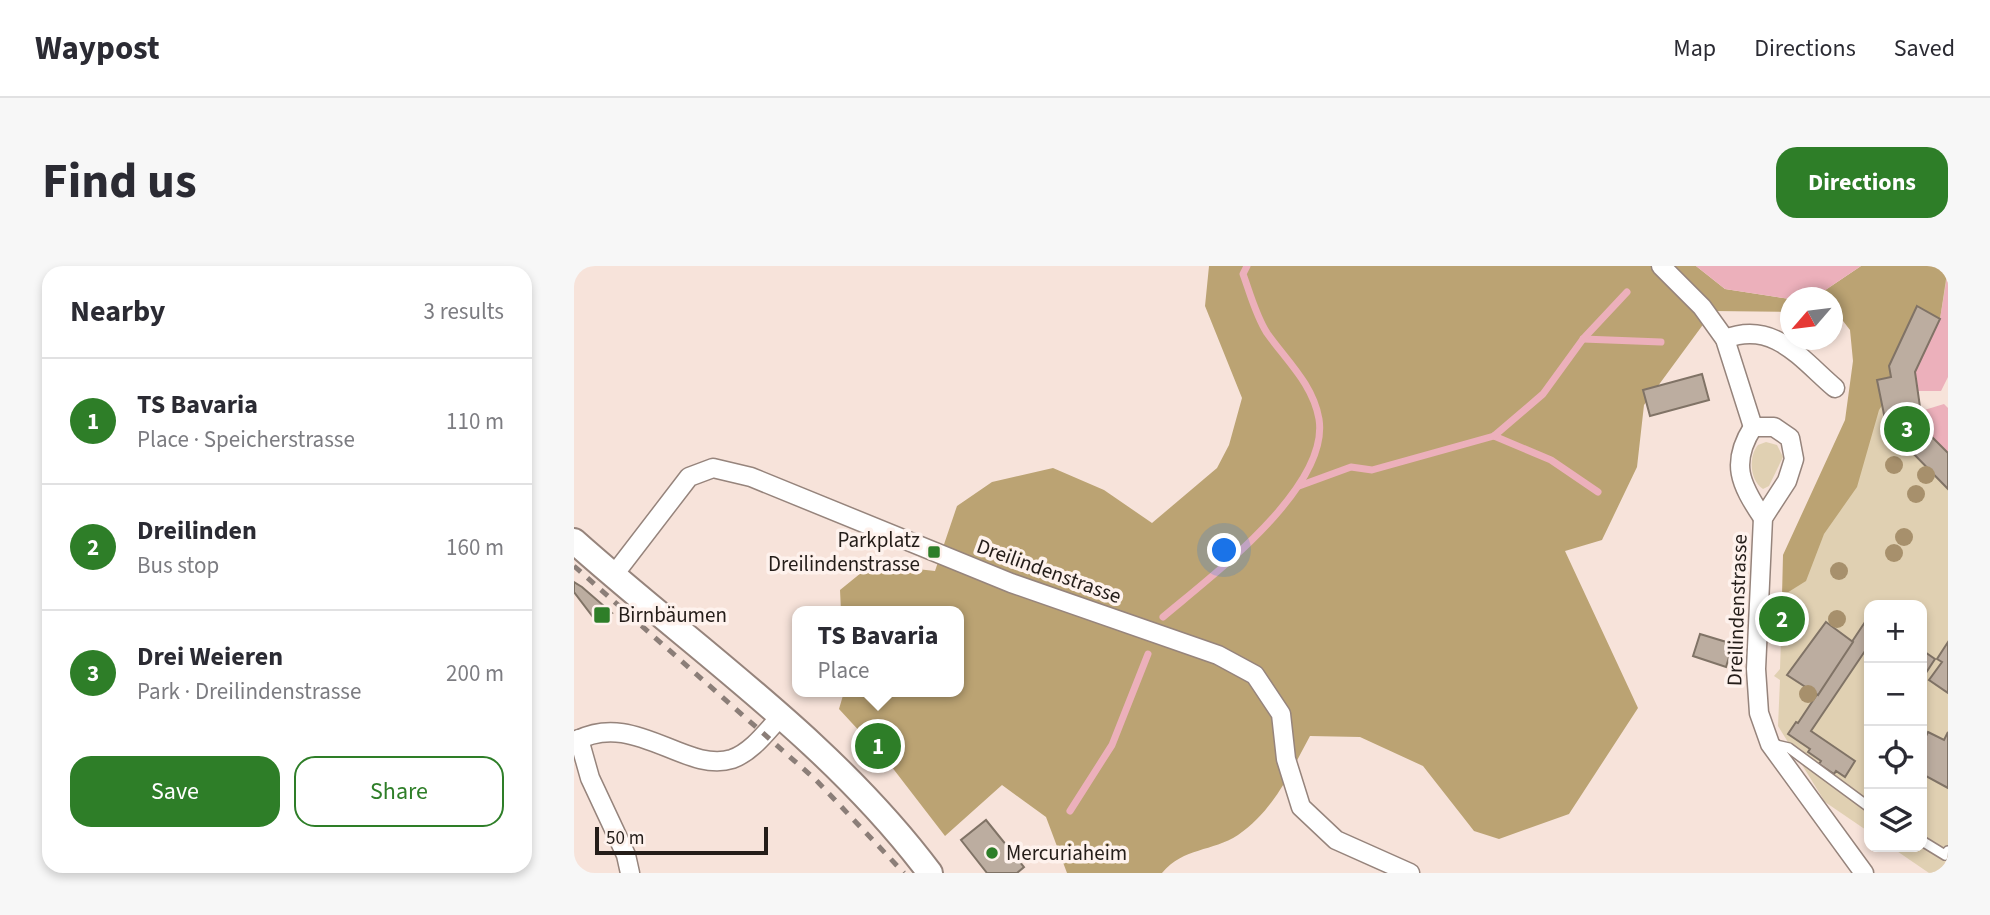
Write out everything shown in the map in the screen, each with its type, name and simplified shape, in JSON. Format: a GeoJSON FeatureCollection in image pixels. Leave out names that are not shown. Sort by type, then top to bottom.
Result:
{"type":"FeatureCollection","features":[{"type":"Feature","properties":{"kind":"main road"},"geometry":{"type":"LineString","coordinates":[[574,541],[781,716],[862,791],[930,873]]}},
{"type":"Feature","properties":{"kind":"street"},"geometry":{"type":"LineString","coordinates":[[1661,266],[1702,307],[1725,339],[1753,427]]}},
{"type":"Feature","properties":{"kind":"street"},"geometry":{"type":"LineString","coordinates":[[1725,339],[1747,332],[1777,338],[1835,388]]}},
{"type":"Feature","properties":{"kind":"street","name":"Dreilindenstrasse"},"geometry":{"type":"LineString","coordinates":[[1763,518],[1748,496],[1740,470],[1740,448],[1753,427],[1774,428],[1790,438],[1794,459],[1787,481],[1763,518],[1756,669],[1759,713],[1770,744],[1864,873]]}},
{"type":"Feature","properties":{"kind":"street","name":"Dreilindenstrasse"},"geometry":{"type":"LineString","coordinates":[[613,576],[689,477],[713,468],[751,477],[1011,583],[1218,655],[1255,675],[1281,714],[1286,760],[1301,807],[1336,840],[1409,873]]}},
{"type":"Feature","properties":{"kind":"street"},"geometry":{"type":"LineString","coordinates":[[630,873],[626,855],[590,778],[577,740],[603,734],[628,734],[649,738],[710,761],[731,760],[752,746],[781,716]]}},
{"type":"Feature","properties":{"kind":"lane"},"geometry":{"type":"LineString","coordinates":[[1770,744],[1789,748],[1864,803]]}},
{"type":"Feature","properties":{"kind":"lane"},"geometry":{"type":"LineString","coordinates":[[1927,844],[1945,855],[1948,851]]}},
{"type":"Feature","properties":{"kind":"shaded area"},"geometry":{"type":"Polygon","coordinates":[[[1209,266],[1696,266],[1725,289],[1780,297],[1780,312],[1713,311],[1644,405],[1637,467],[1602,540],[1565,551],[1638,708],[1569,814],[1499,839],[1474,831],[1423,766],[1360,737],[1310,736],[1288,777],[1251,825],[1228,840],[1180,858],[1162,873],[1067,873],[1046,817],[1002,785],[945,836],[888,762],[901,750],[877,723],[863,735],[839,709],[843,697],[964,697],[964,606],[841,606],[840,590],[872,564],[935,571],[957,506],[992,482],[1053,468],[1104,490],[1152,523],[1217,468],[1229,445],[1242,398],[1205,306],[1209,266]]]}},
{"type":"Feature","properties":{"kind":"shaded area"},"geometry":{"type":"Polygon","coordinates":[[[1696,266],[1861,266],[1830,287],[1780,287],[1780,297],[1725,289],[1696,266]]]}},
{"type":"Feature","properties":{"kind":"shaded area"},"geometry":{"type":"Polygon","coordinates":[[[1861,266],[1948,266],[1940,319],[1879,410],[1857,487],[1824,534],[1806,581],[1782,596],[1783,555],[1845,420],[1853,361],[1850,330],[1843,321],[1843,287],[1830,287],[1861,266]]]}},
{"type":"Feature","properties":{"kind":"shaded area"},"geometry":{"type":"Polygon","coordinates":[[[1948,271],[1948,457],[1923,428],[1915,372],[1940,319],[1948,271]]]}},
{"type":"Feature","properties":{"kind":"shaded area"},"geometry":{"type":"Polygon","coordinates":[[[1948,276],[1948,873],[1929,873],[1898,852],[1927,852],[1927,600],[1864,600],[1864,829],[1825,802],[1778,726],[1780,680],[1774,676],[1780,669],[1783,583],[1948,276]]]}},
{"type":"Feature","properties":{"kind":"shaded area"},"geometry":{"type":"Polygon","coordinates":[[[1766,442],[1777,445],[1783,457],[1769,486],[1763,489],[1755,480],[1752,462],[1758,445],[1766,442]]]}},
{"type":"Feature","properties":{"kind":"pier"},"geometry":{"type":"Polygon","coordinates":[[[1948,377],[1948,408],[1944,404],[1921,411],[1918,391],[1941,391],[1948,377]]]}},
{"type":"Feature","properties":{"kind":"building"},"geometry":{"type":"Polygon","coordinates":[[[1917,306],[1940,319],[1915,372],[1923,428],[1948,453],[1948,489],[1904,444],[1901,432],[1888,434],[1877,380],[1891,377],[1889,366],[1917,306]]]}},
{"type":"Feature","properties":{"kind":"building"},"geometry":{"type":"Polygon","coordinates":[[[1702,374],[1709,400],[1650,416],[1643,390],[1702,374]]]}},
{"type":"Feature","properties":{"kind":"building"},"geometry":{"type":"Polygon","coordinates":[[[574,582],[612,613],[596,621],[574,592],[574,582]]]}},
{"type":"Feature","properties":{"kind":"building"},"geometry":{"type":"Polygon","coordinates":[[[1826,622],[1853,642],[1818,695],[1787,675],[1826,622]]]}},
{"type":"Feature","properties":{"kind":"building"},"geometry":{"type":"Polygon","coordinates":[[[1864,624],[1864,652],[1811,731],[1855,761],[1845,777],[1836,771],[1834,774],[1819,764],[1821,761],[1808,752],[1810,749],[1788,734],[1796,722],[1798,723],[1864,624]]]}},
{"type":"Feature","properties":{"kind":"building"},"geometry":{"type":"Polygon","coordinates":[[[1700,634],[1733,644],[1726,667],[1693,656],[1700,634]]]}},
{"type":"Feature","properties":{"kind":"building"},"geometry":{"type":"Polygon","coordinates":[[[1948,642],[1948,693],[1929,680],[1942,662],[1937,659],[1948,642]]]}},
{"type":"Feature","properties":{"kind":"building"},"geometry":{"type":"Polygon","coordinates":[[[1927,653],[1935,659],[1927,671],[1927,653]]]}},
{"type":"Feature","properties":{"kind":"building"},"geometry":{"type":"Polygon","coordinates":[[[1928,732],[1944,740],[1948,732],[1948,788],[1927,777],[1928,732]]]}},
{"type":"Feature","properties":{"kind":"building"},"geometry":{"type":"Polygon","coordinates":[[[878,733],[891,747],[878,759],[866,745],[878,733]]]}},
{"type":"Feature","properties":{"kind":"building","name":"Mercuriaheim"},"geometry":{"type":"Polygon","coordinates":[[[986,820],[1024,867],[1017,873],[987,873],[961,840],[986,820]]]}},
{"type":"Feature","properties":{"kind":"waterway"},"geometry":{"type":"LineString","coordinates":[[1163,617],[1263,529],[1306,473],[1317,446],[1319,419],[1316,406],[1298,373],[1267,333],[1260,319],[1243,274],[1247,266]]}},
{"type":"Feature","properties":{"kind":"waterway"},"geometry":{"type":"LineString","coordinates":[[1299,486],[1351,467],[1372,470],[1494,436],[1543,394],[1583,339],[1627,292]]}},
{"type":"Feature","properties":{"kind":"waterway"},"geometry":{"type":"LineString","coordinates":[[1583,339],[1661,342]]}},
{"type":"Feature","properties":{"kind":"waterway"},"geometry":{"type":"LineString","coordinates":[[1494,436],[1551,460],[1598,492]]}},
{"type":"Feature","properties":{"kind":"waterway"},"geometry":{"type":"LineString","coordinates":[[1070,811],[1112,745],[1148,654]]}},
{"type":"Feature","properties":{"kind":"railway"},"geometry":{"type":"LineString","coordinates":[[574,566],[816,780],[904,873]]}},
{"type":"Feature","properties":{"kind":"place","name":"Drei Weieren"},"geometry":{"type":"Point","coordinates":[1907,429]}},
{"type":"Feature","properties":{"kind":"place","name":"Parkplatz Dreilindenstrasse"},"geometry":{"type":"Point","coordinates":[934,552]}},
{"type":"Feature","properties":{"kind":"place","name":"Birnbäumen"},"geometry":{"type":"Point","coordinates":[602,615]}},
{"type":"Feature","properties":{"kind":"place","name":"Dreilinden"},"geometry":{"type":"Point","coordinates":[1782,619]}},
{"type":"Feature","properties":{"kind":"place","name":"TS Bavaria"},"geometry":{"type":"Point","coordinates":[878,746]}},
{"type":"Feature","properties":{"kind":"place","name":"Mercuriaheim"},"geometry":{"type":"Point","coordinates":[992,853]}}]}
